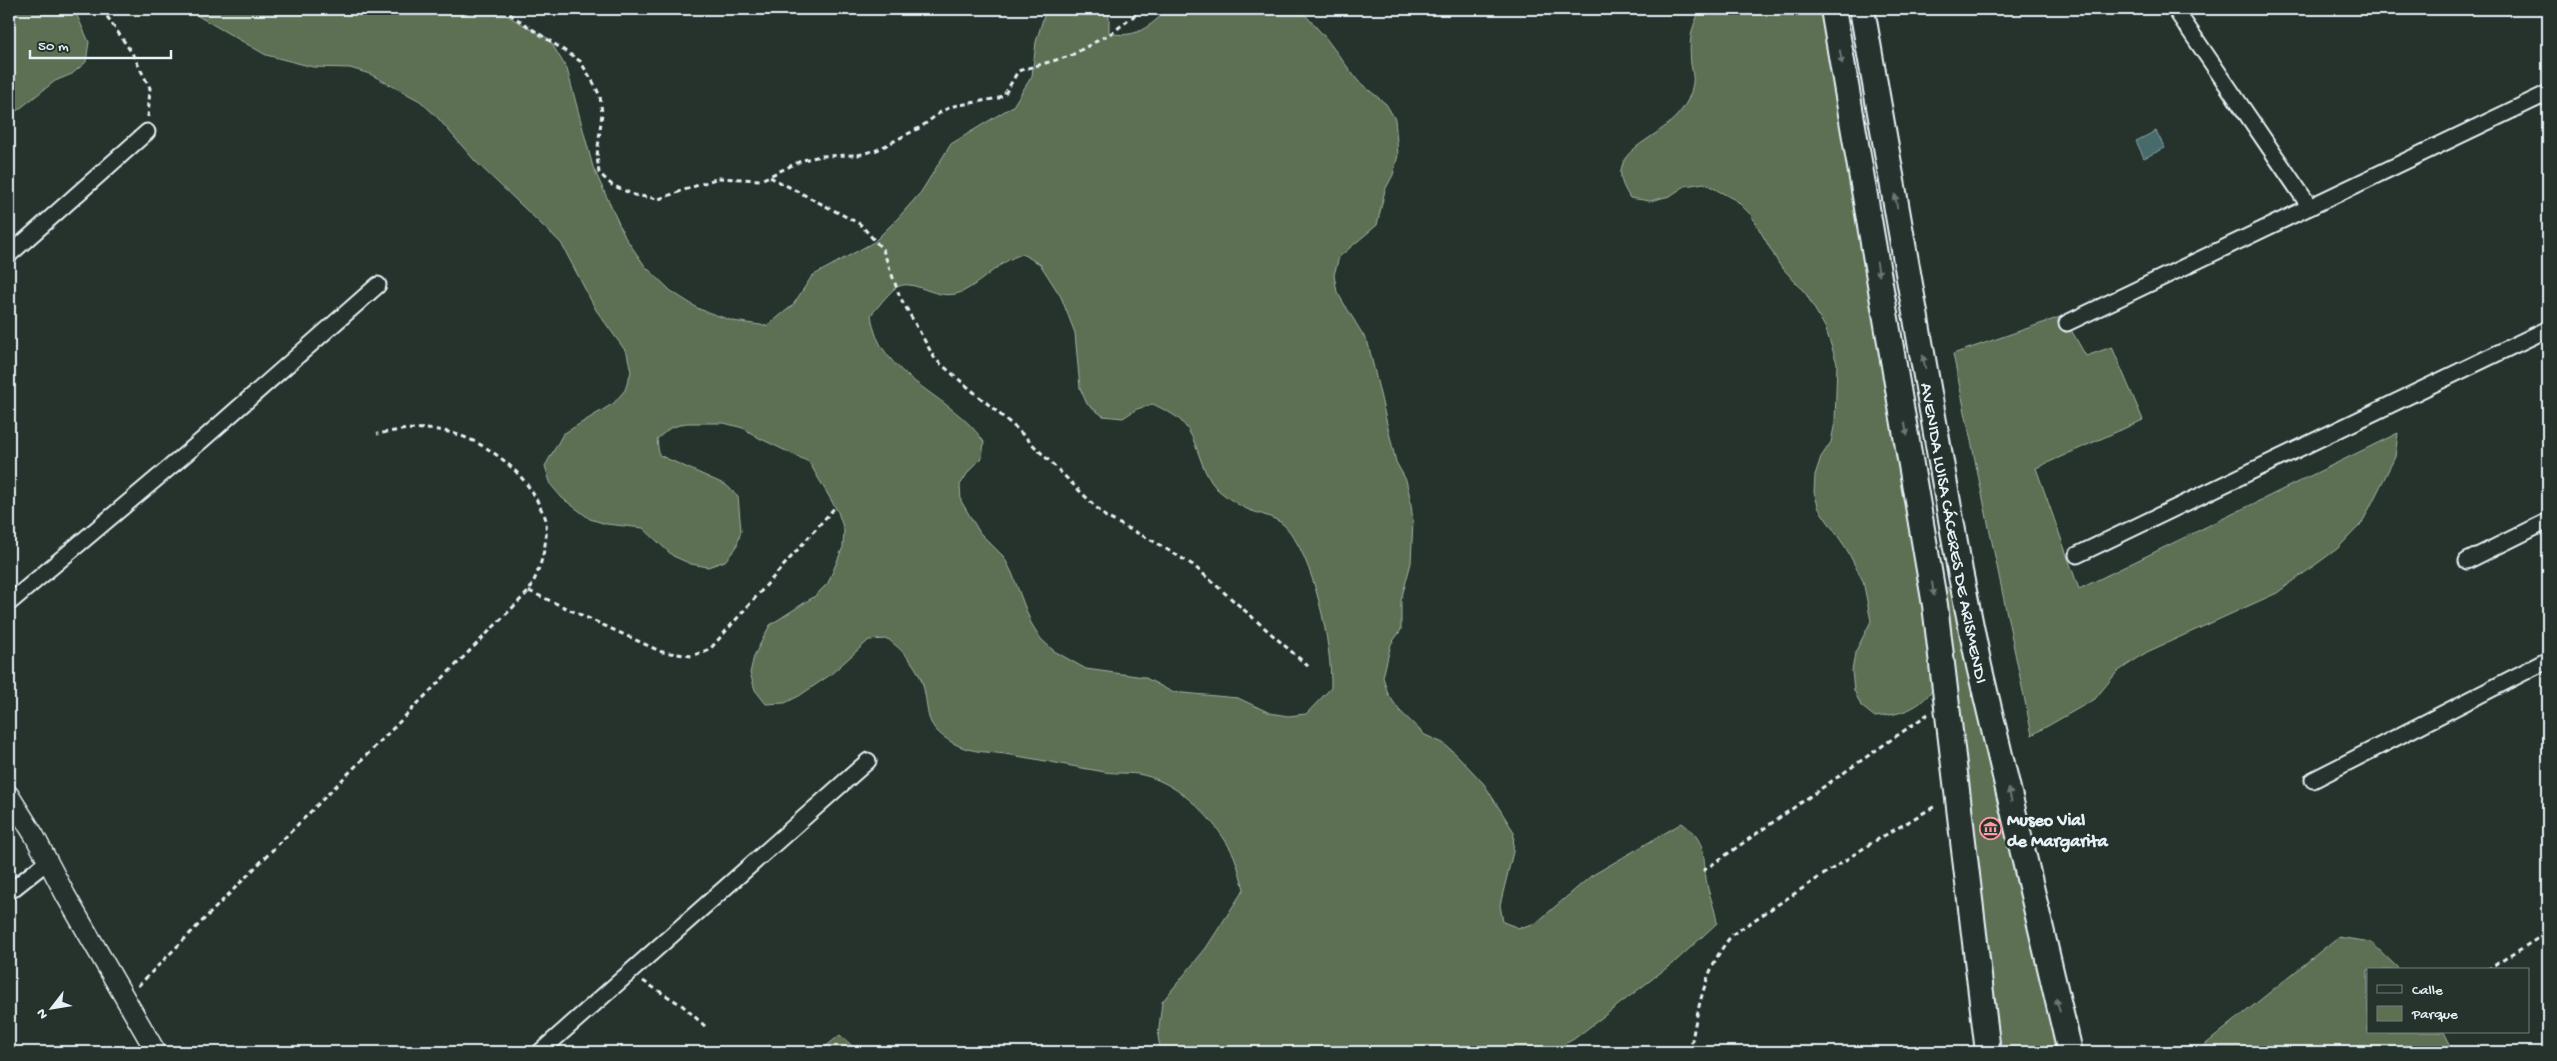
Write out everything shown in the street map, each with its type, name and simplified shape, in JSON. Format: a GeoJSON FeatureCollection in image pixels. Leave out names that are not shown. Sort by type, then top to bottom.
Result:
{"type":"FeatureCollection","features":[{"type":"Feature","properties":{"kind":"main road","name":"AVENIDA LUISA CÁCERES DE ARISMENDI"},"geometry":{"type":"LineString","coordinates":[[1833,9],[1924,533],[1988,1052]]}},
{"type":"Feature","properties":{"kind":"main road","name":"AVENIDA LUISA CÁCERES DE ARISMENDI"},"geometry":{"type":"LineString","coordinates":[[1862,9],[1964,590],[2070,1052]]}},
{"type":"Feature","properties":{"kind":"street"},"geometry":{"type":"LineString","coordinates":[[2175,9],[2310,207]]}},
{"type":"Feature","properties":{"kind":"street"},"geometry":{"type":"LineString","coordinates":[[2067,323],[2548,93]]}},
{"type":"Feature","properties":{"kind":"street"},"geometry":{"type":"LineString","coordinates":[[9,255],[147,132]]}},
{"type":"Feature","properties":{"kind":"street"},"geometry":{"type":"LineString","coordinates":[[9,603],[201,441],[378,285]]}},
{"type":"Feature","properties":{"kind":"street"},"geometry":{"type":"LineString","coordinates":[[2077,555],[2548,329]]}},
{"type":"Feature","properties":{"kind":"street"},"geometry":{"type":"LineString","coordinates":[[2467,561],[2548,521]]}},
{"type":"Feature","properties":{"kind":"street"},"geometry":{"type":"LineString","coordinates":[[2312,780],[2548,660]]}},
{"type":"Feature","properties":{"kind":"street"},"geometry":{"type":"LineString","coordinates":[[540,1052],[868,761]]}},
{"type":"Feature","properties":{"kind":"street"},"geometry":{"type":"LineString","coordinates":[[9,795],[156,1052]]}},
{"type":"Feature","properties":{"kind":"street"},"geometry":{"type":"LineString","coordinates":[[9,892],[48,861]]}},
{"type":"Feature","properties":{"kind":"path"},"geometry":{"type":"LineString","coordinates":[[102,9],[132,53],[150,88],[147,132]]}},
{"type":"Feature","properties":{"kind":"path"},"geometry":{"type":"LineString","coordinates":[[502,9],[580,60],[600,96],[602,113],[597,156],[599,173],[612,185],[634,195],[659,199],[718,178],[761,180],[802,160],[821,156],[858,155],[877,150],[922,127],[942,112],[954,106],[999,98],[1006,92],[1018,71],[1070,56],[1113,32],[1143,9]]}},
{"type":"Feature","properties":{"kind":"path"},"geometry":{"type":"LineString","coordinates":[[770,177],[860,224],[884,250],[900,297],[935,359],[1016,428],[1106,517],[1153,541],[1193,565],[1309,667]]}},
{"type":"Feature","properties":{"kind":"path"},"geometry":{"type":"LineString","coordinates":[[125,999],[529,591],[541,568],[546,520],[535,494],[515,469],[472,441],[439,430],[406,428],[377,434]]}},
{"type":"Feature","properties":{"kind":"path"},"geometry":{"type":"LineString","coordinates":[[529,591],[662,652],[692,656],[710,649],[836,506]]}},
{"type":"Feature","properties":{"kind":"path"},"geometry":{"type":"LineString","coordinates":[[1703,871],[1946,701]]}},
{"type":"Feature","properties":{"kind":"path"},"geometry":{"type":"LineString","coordinates":[[1690,1052],[1710,968],[1720,949],[1734,934],[1870,844],[1957,794]]}},
{"type":"Feature","properties":{"kind":"path"},"geometry":{"type":"LineString","coordinates":[[2490,968],[2548,932]]}},
{"type":"Feature","properties":{"kind":"path"},"geometry":{"type":"LineString","coordinates":[[630,973],[683,1006],[707,1028]]}},
{"type":"Feature","properties":{"kind":"green space"},"geometry":{"type":"Polygon","coordinates":[[[9,9],[74,9],[89,42],[86,62],[72,74],[55,81],[9,117],[9,9]]]}},
{"type":"Feature","properties":{"kind":"green space"},"geometry":{"type":"Polygon","coordinates":[[[190,9],[495,9],[549,39],[567,69],[593,167],[625,237],[645,266],[671,291],[699,309],[733,321],[767,326],[793,305],[812,276],[874,242],[921,192],[951,144],[1013,106],[1032,76],[1036,42],[1046,9],[1112,9],[1109,16],[1109,33],[1127,34],[1142,30],[1168,9],[1300,9],[1325,37],[1358,81],[1386,104],[1395,119],[1398,155],[1393,175],[1385,190],[1377,225],[1339,257],[1334,275],[1337,292],[1368,343],[1396,462],[1406,480],[1410,497],[1413,521],[1411,563],[1401,600],[1401,630],[1391,644],[1383,677],[1388,694],[1399,710],[1425,735],[1443,743],[1484,784],[1514,832],[1513,852],[1500,905],[1503,922],[1519,928],[1536,923],[1591,876],[1682,823],[1697,837],[1703,851],[1707,885],[1717,923],[1677,960],[1574,1039],[1544,1052],[1161,1052],[1158,1037],[1162,1002],[1206,948],[1244,889],[1234,856],[1208,817],[1184,795],[1157,780],[1143,775],[1105,772],[1023,757],[974,751],[960,747],[942,736],[935,729],[928,715],[924,690],[915,667],[903,652],[888,639],[869,640],[830,675],[799,696],[785,703],[766,704],[755,690],[750,673],[754,656],[770,625],[815,596],[828,583],[843,547],[844,530],[838,512],[809,462],[759,438],[743,428],[724,423],[686,423],[670,428],[657,439],[659,455],[726,485],[738,496],[741,531],[736,548],[725,561],[708,567],[691,564],[673,556],[643,528],[606,524],[590,519],[562,498],[551,485],[545,466],[563,434],[614,403],[625,390],[631,372],[627,353],[596,310],[561,243],[475,161],[437,117],[420,101],[370,74],[350,68],[313,67],[266,55],[198,16],[190,9]],[[1022,254],[1013,257],[972,287],[954,294],[935,293],[909,285],[901,285],[891,292],[871,315],[877,337],[887,355],[901,370],[970,425],[984,442],[982,458],[969,471],[960,485],[961,501],[980,533],[1004,557],[1031,623],[1041,639],[1054,651],[1086,669],[1144,677],[1172,692],[1238,698],[1270,713],[1288,716],[1306,714],[1331,688],[1330,670],[1319,602],[1304,557],[1295,539],[1280,522],[1245,508],[1232,501],[1217,489],[1206,472],[1188,429],[1172,414],[1153,404],[1137,409],[1123,418],[1103,416],[1087,404],[1080,388],[1075,333],[1061,297],[1040,264],[1022,254]]]}},
{"type":"Feature","properties":{"kind":"green space"},"geometry":{"type":"Polygon","coordinates":[[[1701,9],[1824,9],[1937,682],[1932,691],[1919,704],[1895,714],[1875,717],[1861,706],[1854,690],[1852,671],[1855,653],[1871,621],[1863,581],[1846,548],[1819,509],[1814,492],[1815,475],[1821,457],[1831,442],[1835,422],[1837,363],[1825,327],[1806,294],[1779,264],[1751,215],[1737,201],[1704,183],[1685,186],[1670,196],[1650,201],[1630,198],[1622,183],[1621,170],[1626,157],[1669,123],[1680,112],[1688,99],[1693,81],[1690,42],[1701,9]]]}},
{"type":"Feature","properties":{"kind":"green space"},"geometry":{"type":"Polygon","coordinates":[[[2063,316],[2086,356],[2112,347],[2143,420],[2036,468],[2079,589],[2398,433],[2395,457],[2362,523],[2337,549],[2277,593],[2147,652],[2117,672],[2095,699],[2032,735],[1953,354],[2063,316]]]}},
{"type":"Feature","properties":{"kind":"green space","name":"Museo Vial de Margarita"},"geometry":{"type":"Polygon","coordinates":[[[1951,587],[1960,633],[2060,1052],[2001,1052],[1944,588],[1951,587]]]}},
{"type":"Feature","properties":{"kind":"green space"},"geometry":{"type":"Polygon","coordinates":[[[2338,937],[2371,942],[2398,968],[2367,968],[2367,1034],[2445,1034],[2454,1052],[2196,1052],[2338,937]]]}},
{"type":"Feature","properties":{"kind":"green space"},"geometry":{"type":"Polygon","coordinates":[[[840,1035],[859,1052],[819,1052],[840,1035]]]}},
{"type":"Feature","properties":{"kind":"water"},"geometry":{"type":"Polygon","coordinates":[[[2156,131],[2165,148],[2144,158],[2136,141],[2156,131]]]}},
{"type":"Feature","properties":{"kind":"place","name":"Museo Vial de Margarita"},"geometry":{"type":"Point","coordinates":[1991,829]}}]}
